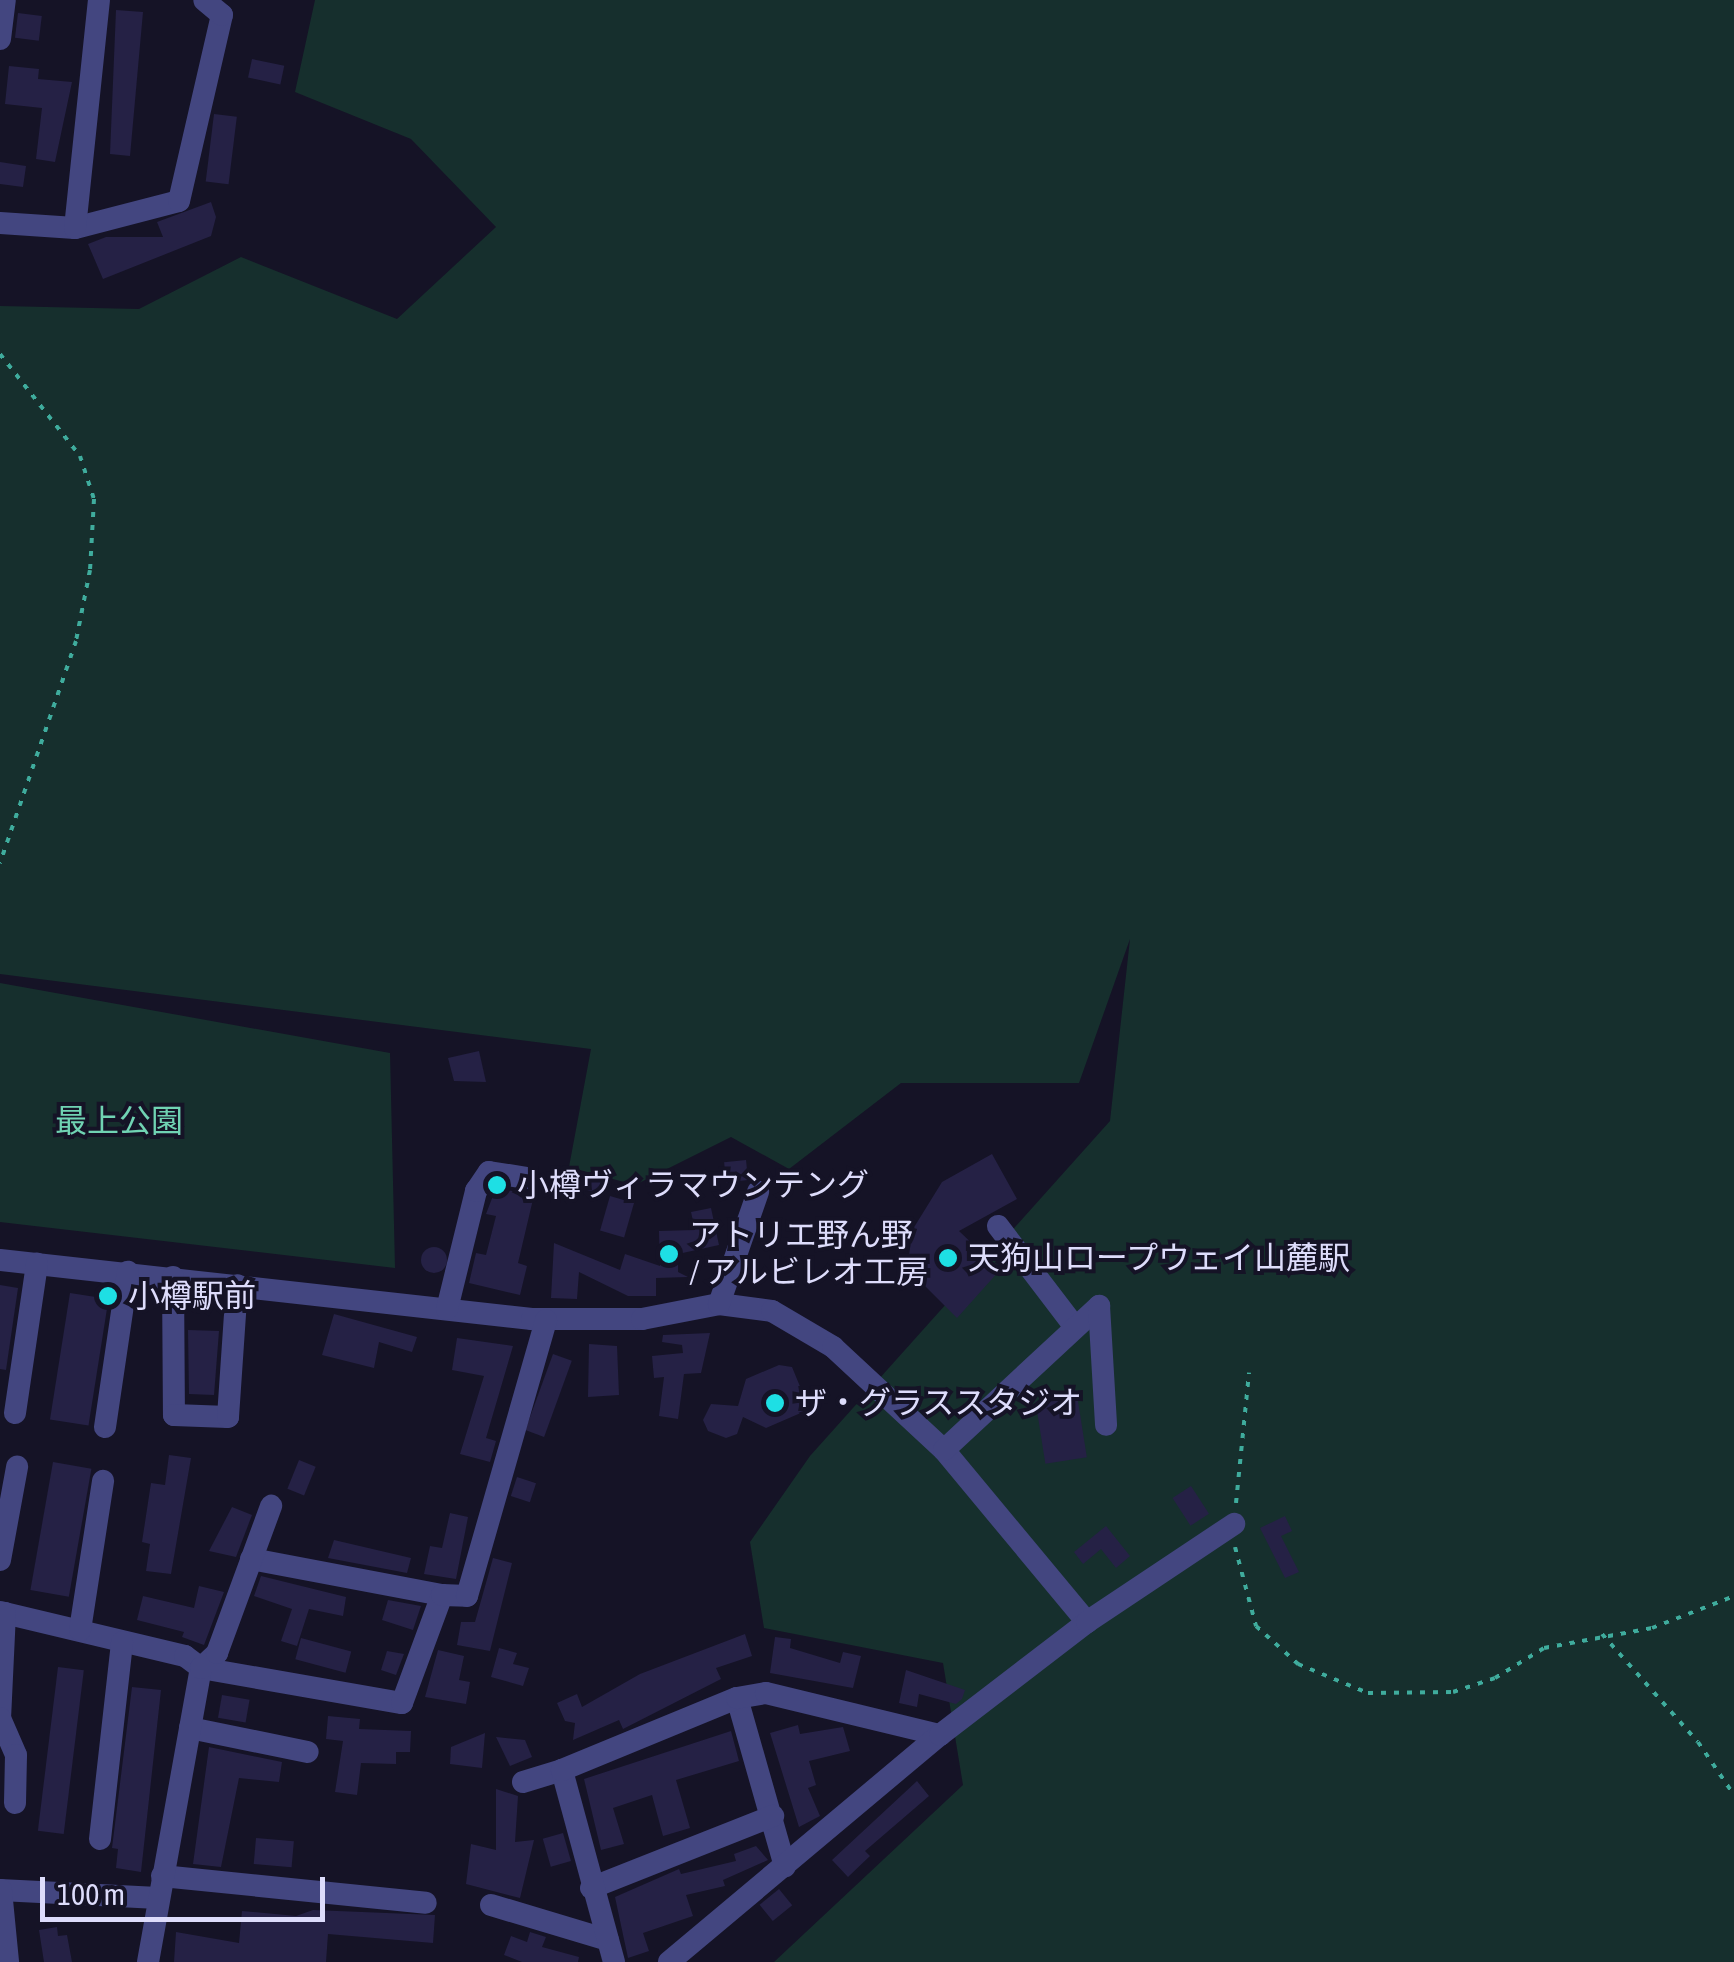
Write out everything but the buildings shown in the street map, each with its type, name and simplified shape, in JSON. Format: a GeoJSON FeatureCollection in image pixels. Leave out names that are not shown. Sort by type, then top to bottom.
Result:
{"type":"FeatureCollection","features":[{"type":"Feature","properties":{"kind":"street"},"geometry":{"type":"LineString","coordinates":[[0,39],[5,0]]}},
{"type":"Feature","properties":{"kind":"street"},"geometry":{"type":"LineString","coordinates":[[75,228],[99,0]]}},
{"type":"Feature","properties":{"kind":"street"},"geometry":{"type":"LineString","coordinates":[[0,223],[75,228],[179,201],[222,15],[204,0]]}},
{"type":"Feature","properties":{"kind":"street"},"geometry":{"type":"LineString","coordinates":[[447,1309],[476,1191],[489,1172],[528,1178]]}},
{"type":"Feature","properties":{"kind":"street"},"geometry":{"type":"LineString","coordinates":[[719,1304],[758,1192]]}},
{"type":"Feature","properties":{"kind":"street"},"geometry":{"type":"LineString","coordinates":[[998,1226],[1075,1327]]}},
{"type":"Feature","properties":{"kind":"street"},"geometry":{"type":"LineString","coordinates":[[0,1260],[546,1320],[642,1319],[719,1304],[772,1311],[804,1326],[944,1450],[1087,1622]]}},
{"type":"Feature","properties":{"kind":"street"},"geometry":{"type":"LineString","coordinates":[[15,1413],[38,1264]]}},
{"type":"Feature","properties":{"kind":"street"},"geometry":{"type":"LineString","coordinates":[[106,1427],[128,1272]]}},
{"type":"Feature","properties":{"kind":"street"},"geometry":{"type":"LineString","coordinates":[[173,1277],[174,1415],[228,1418],[237,1285]]}},
{"type":"Feature","properties":{"kind":"street"},"geometry":{"type":"LineString","coordinates":[[944,1450],[1099,1306],[1106,1425]]}},
{"type":"Feature","properties":{"kind":"street"},"geometry":{"type":"LineString","coordinates":[[251,1559],[442,1595],[468,1596],[546,1320]]}},
{"type":"Feature","properties":{"kind":"street"},"geometry":{"type":"LineString","coordinates":[[0,1560],[17,1466]]}},
{"type":"Feature","properties":{"kind":"street"},"geometry":{"type":"LineString","coordinates":[[80,1630],[103,1481]]}},
{"type":"Feature","properties":{"kind":"street"},"geometry":{"type":"LineString","coordinates":[[148,1962],[201,1668],[217,1653],[271,1506]]}},
{"type":"Feature","properties":{"kind":"street"},"geometry":{"type":"LineString","coordinates":[[669,1962],[940,1735],[1087,1622],[1234,1524]]}},
{"type":"Feature","properties":{"kind":"street"},"geometry":{"type":"LineString","coordinates":[[15,1803],[16,1755],[0,1718],[3,1612],[186,1656],[201,1668],[402,1703],[442,1595]]}},
{"type":"Feature","properties":{"kind":"street"},"geometry":{"type":"LineString","coordinates":[[100,1839],[122,1642]]}},
{"type":"Feature","properties":{"kind":"street"},"geometry":{"type":"LineString","coordinates":[[522,1782],[562,1770],[737,1698],[766,1693],[940,1735]]}},
{"type":"Feature","properties":{"kind":"street"},"geometry":{"type":"LineString","coordinates":[[737,1698],[784,1866]]}},
{"type":"Feature","properties":{"kind":"street"},"geometry":{"type":"LineString","coordinates":[[190,1728],[308,1752]]}},
{"type":"Feature","properties":{"kind":"street"},"geometry":{"type":"LineString","coordinates":[[562,1770],[590,1888],[611,1951]]}},
{"type":"Feature","properties":{"kind":"street"},"geometry":{"type":"LineString","coordinates":[[590,1888],[773,1816]]}},
{"type":"Feature","properties":{"kind":"street"},"geometry":{"type":"LineString","coordinates":[[8,1962],[0,1890],[160,1887],[426,1903]]}},
{"type":"Feature","properties":{"kind":"street"},"geometry":{"type":"LineString","coordinates":[[491,1905],[611,1951]]}},
{"type":"Feature","properties":{"kind":"path"},"geometry":{"type":"LineString","coordinates":[[0,354],[80,456],[94,498],[90,570],[76,642],[0,864]]}},
{"type":"Feature","properties":{"kind":"path"},"geometry":{"type":"LineString","coordinates":[[1249,1373],[1234,1524],[1236,1568],[1256,1626],[1298,1664],[1368,1694],[1453,1692],[1496,1678],[1544,1648],[1675,1621],[1734,1596]]}},
{"type":"Feature","properties":{"kind":"path"},"geometry":{"type":"LineString","coordinates":[[1602,1634],[1698,1742],[1734,1794]]}},
{"type":"Feature","properties":{"kind":"green space"},"geometry":{"type":"Polygon","coordinates":[[[315,0],[1734,0],[1734,1962],[774,1962],[963,1785],[943,1663],[764,1628],[750,1542],[810,1456],[1110,1121],[1130,939],[1079,1083],[901,1083],[789,1169],[731,1137],[635,1185],[569,1167],[591,1049],[0,974],[0,306],[139,309],[241,257],[397,319],[496,227],[411,139],[295,92],[315,0]]]}},
{"type":"Feature","properties":{"kind":"green space","name":"最上公園"},"geometry":{"type":"Polygon","coordinates":[[[0,983],[390,1053],[395,1268],[0,1222],[0,983]]]}},
{"type":"Feature","properties":{"kind":"place","name":"小樽ヴィラマウンテング"},"geometry":{"type":"Point","coordinates":[497,1185]}},
{"type":"Feature","properties":{"kind":"place","name":"アトリエ野ん野 / アルビレオ工房"},"geometry":{"type":"Point","coordinates":[669,1254]}},
{"type":"Feature","properties":{"kind":"place","name":"天狗山ロープウェイ山麓駅"},"geometry":{"type":"Point","coordinates":[948,1258]}},
{"type":"Feature","properties":{"kind":"place","name":"小樽駅前"},"geometry":{"type":"Point","coordinates":[108,1296]}},
{"type":"Feature","properties":{"kind":"place","name":"ザ・グラススタジオ"},"geometry":{"type":"Point","coordinates":[775,1403]}}]}
